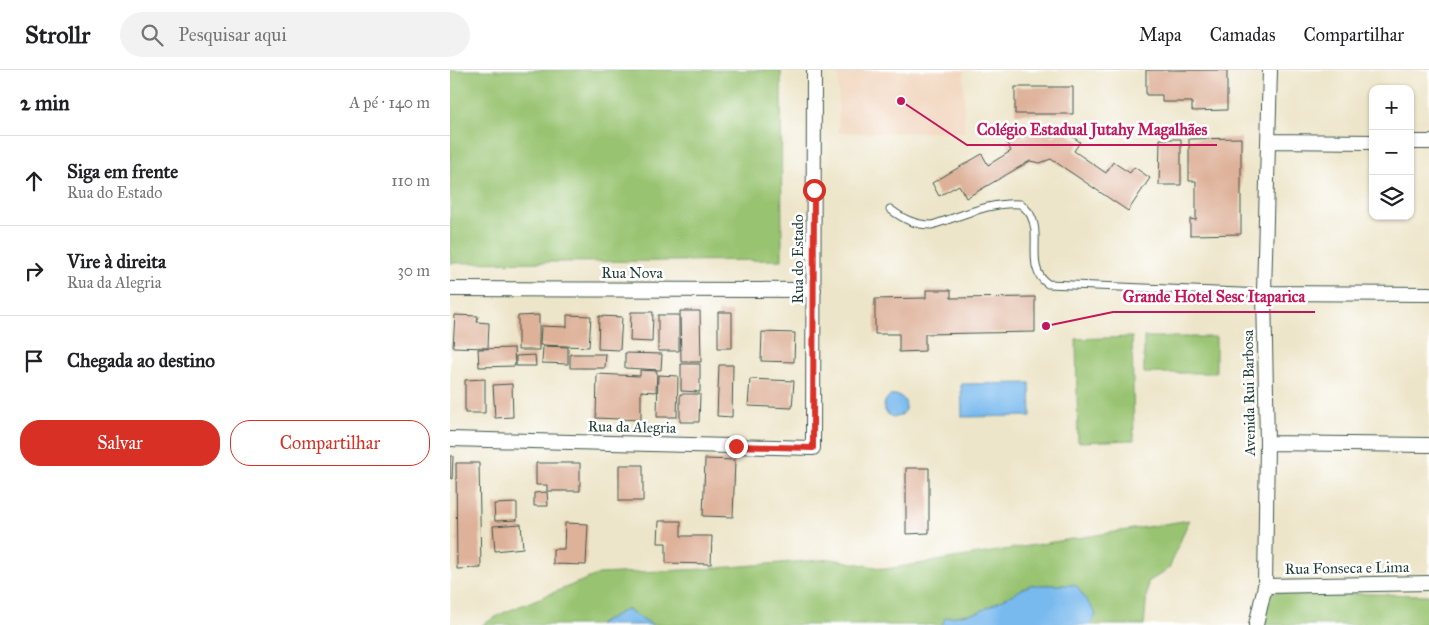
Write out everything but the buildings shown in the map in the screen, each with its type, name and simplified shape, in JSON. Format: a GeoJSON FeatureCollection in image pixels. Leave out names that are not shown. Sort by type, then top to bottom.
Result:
{"type":"FeatureCollection","features":[{"type":"Feature","properties":{"kind":"street","name":"Rua do Estado"},"geometry":{"type":"LineString","coordinates":[[813,448],[814,70]]}},
{"type":"Feature","properties":{"kind":"street","name":"Avenida Rui Barbosa"},"geometry":{"type":"LineString","coordinates":[[1256,625],[1265,586],[1267,443],[1264,293],[1270,70]]}},
{"type":"Feature","properties":{"kind":"street"},"geometry":{"type":"LineString","coordinates":[[1269,142],[1369,142]]}},
{"type":"Feature","properties":{"kind":"street"},"geometry":{"type":"LineString","coordinates":[[1414,142],[1429,142]]}},
{"type":"Feature","properties":{"kind":"street","name":"Rua Nova"},"geometry":{"type":"LineString","coordinates":[[450,289],[814,290]]}},
{"type":"Feature","properties":{"kind":"street"},"geometry":{"type":"LineString","coordinates":[[1264,293],[1429,294]]}},
{"type":"Feature","properties":{"kind":"street","name":"Rua da Alegria"},"geometry":{"type":"LineString","coordinates":[[450,439],[813,448]]}},
{"type":"Feature","properties":{"kind":"street"},"geometry":{"type":"LineString","coordinates":[[1267,443],[1429,445]]}},
{"type":"Feature","properties":{"kind":"street","name":"Rua Fonseca e Lima"},"geometry":{"type":"LineString","coordinates":[[1265,586],[1429,583]]}},
{"type":"Feature","properties":{"kind":"lane"},"geometry":{"type":"LineString","coordinates":[[890,209],[902,218],[923,225],[932,225],[996,205],[1020,204],[1031,216],[1035,262],[1040,276],[1048,284],[1264,293]]}},
{"type":"Feature","properties":{"kind":"shaded area"},"geometry":{"type":"Polygon","coordinates":[[[838,70],[964,70],[964,132],[839,133],[838,70]]]}},
{"type":"Feature","properties":{"kind":"green space"},"geometry":{"type":"Polygon","coordinates":[[[450,70],[781,70],[782,260],[450,263],[450,70]]]}},
{"type":"Feature","properties":{"kind":"green space"},"geometry":{"type":"Polygon","coordinates":[[[1132,337],[1134,440],[1078,442],[1076,339],[1132,337]]]}},
{"type":"Feature","properties":{"kind":"green space"},"geometry":{"type":"Polygon","coordinates":[[[1144,337],[1216,337],[1216,373],[1144,373],[1144,337]]]}},
{"type":"Feature","properties":{"kind":"green space"},"geometry":{"type":"Polygon","coordinates":[[[1189,520],[1169,569],[1148,582],[1144,625],[1091,625],[1096,614],[1075,585],[1030,585],[979,612],[945,618],[942,625],[653,625],[626,609],[598,625],[482,625],[503,613],[599,574],[704,569],[832,559],[886,569],[1189,520]]]}},
{"type":"Feature","properties":{"kind":"green space"},"geometry":{"type":"Polygon","coordinates":[[[1260,592],[1429,595],[1429,625],[1259,625],[1260,592]]]}},
{"type":"Feature","properties":{"kind":"water"},"geometry":{"type":"Polygon","coordinates":[[[1030,383],[1031,416],[962,417],[961,384],[1030,383]]]}},
{"type":"Feature","properties":{"kind":"water"},"geometry":{"type":"Polygon","coordinates":[[[895,395],[903,398],[906,406],[903,414],[895,417],[887,414],[884,406],[887,398],[895,395]]]}},
{"type":"Feature","properties":{"kind":"water"},"geometry":{"type":"Polygon","coordinates":[[[1030,585],[1076,585],[1096,614],[1091,625],[942,625],[945,618],[979,612],[1030,585]]]}},
{"type":"Feature","properties":{"kind":"water"},"geometry":{"type":"Polygon","coordinates":[[[626,609],[653,625],[598,625],[626,609]]]}},
{"type":"Feature","properties":{"kind":"place","name":"Colégio Estadual Jutahy Magalhães"},"geometry":{"type":"Point","coordinates":[901,101]}},
{"type":"Feature","properties":{"kind":"place","name":"Grande Hotel Sesc Itaparica"},"geometry":{"type":"Point","coordinates":[1046,326]}},
{"type":"Feature","properties":{"kind":"route"},"geometry":{"type":"LineString","coordinates":[[736,446],[813,448],[814,190]]}}]}
